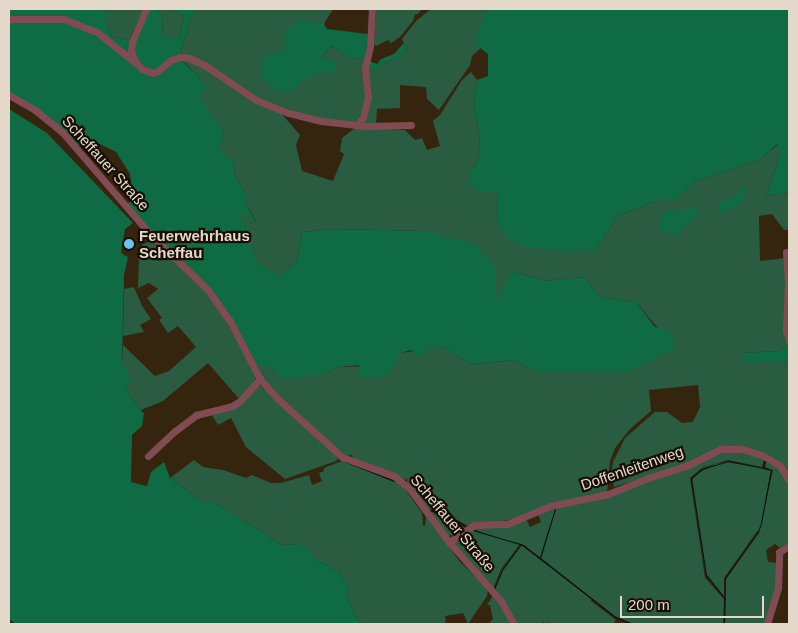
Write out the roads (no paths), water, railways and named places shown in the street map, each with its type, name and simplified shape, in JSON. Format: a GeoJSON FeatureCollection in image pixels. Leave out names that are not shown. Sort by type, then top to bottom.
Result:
{"type":"FeatureCollection","features":[{"type":"Feature","properties":{"kind":"street"},"geometry":{"type":"LineString","coordinates":[[135,62],[131,51],[132,42],[146,9]]}},
{"type":"Feature","properties":{"kind":"street"},"geometry":{"type":"LineString","coordinates":[[357,125],[367,106],[365,68],[370,46],[372,9]]}},
{"type":"Feature","properties":{"kind":"street"},"geometry":{"type":"LineString","coordinates":[[9,19],[64,19],[97,32],[142,69],[153,73],[171,60],[180,57],[189,58],[206,66],[256,100],[286,112],[321,121],[357,125],[411,125]]}},
{"type":"Feature","properties":{"kind":"street"},"geometry":{"type":"LineString","coordinates":[[120,49],[132,42]]}},
{"type":"Feature","properties":{"kind":"street","name":"Scheffauer Straße"},"geometry":{"type":"LineString","coordinates":[[9,95],[35,110],[63,133],[150,234],[208,290],[230,321],[260,379],[324,443],[342,457],[402,482],[449,542],[501,601],[514,624]]}},
{"type":"Feature","properties":{"kind":"street"},"geometry":{"type":"LineString","coordinates":[[786,252],[788,284],[786,330],[789,340]]}},
{"type":"Feature","properties":{"kind":"street"},"geometry":{"type":"LineString","coordinates":[[148,456],[175,430],[196,414],[232,406],[240,401],[260,379]]}},
{"type":"Feature","properties":{"kind":"street","name":"Doffenleitenweg"},"geometry":{"type":"LineString","coordinates":[[449,542],[474,526],[507,524],[550,506],[608,494],[648,478],[686,466],[721,449],[742,449],[762,455],[780,466],[789,480]]}},
{"type":"Feature","properties":{"kind":"street"},"geometry":{"type":"LineString","coordinates":[[767,624],[778,588],[779,552],[789,546]]}},
{"type":"Feature","properties":{"kind":"waterway"},"geometry":{"type":"LineString","coordinates":[[724,624],[725,578],[758,532],[761,523],[771,470],[763,468],[765,459]]}},
{"type":"Feature","properties":{"kind":"waterway"},"geometry":{"type":"LineString","coordinates":[[344,461],[394,481]]}},
{"type":"Feature","properties":{"kind":"waterway"},"geometry":{"type":"LineString","coordinates":[[725,599],[706,575],[691,478],[702,469],[728,461],[763,468]]}},
{"type":"Feature","properties":{"kind":"waterway"},"geometry":{"type":"LineString","coordinates":[[540,558],[555,509]]}},
{"type":"Feature","properties":{"kind":"waterway"},"geometry":{"type":"LineString","coordinates":[[429,510],[449,516],[465,526]]}},
{"type":"Feature","properties":{"kind":"waterway"},"geometry":{"type":"LineString","coordinates":[[473,530],[523,545],[615,617],[632,624]]}},
{"type":"Feature","properties":{"kind":"waterway"},"geometry":{"type":"LineString","coordinates":[[494,589],[502,570],[520,545]]}},
{"type":"Feature","properties":{"kind":"place","name":"Feuerwehrhaus Scheffau"},"geometry":{"type":"Point","coordinates":[129,244]}}]}
